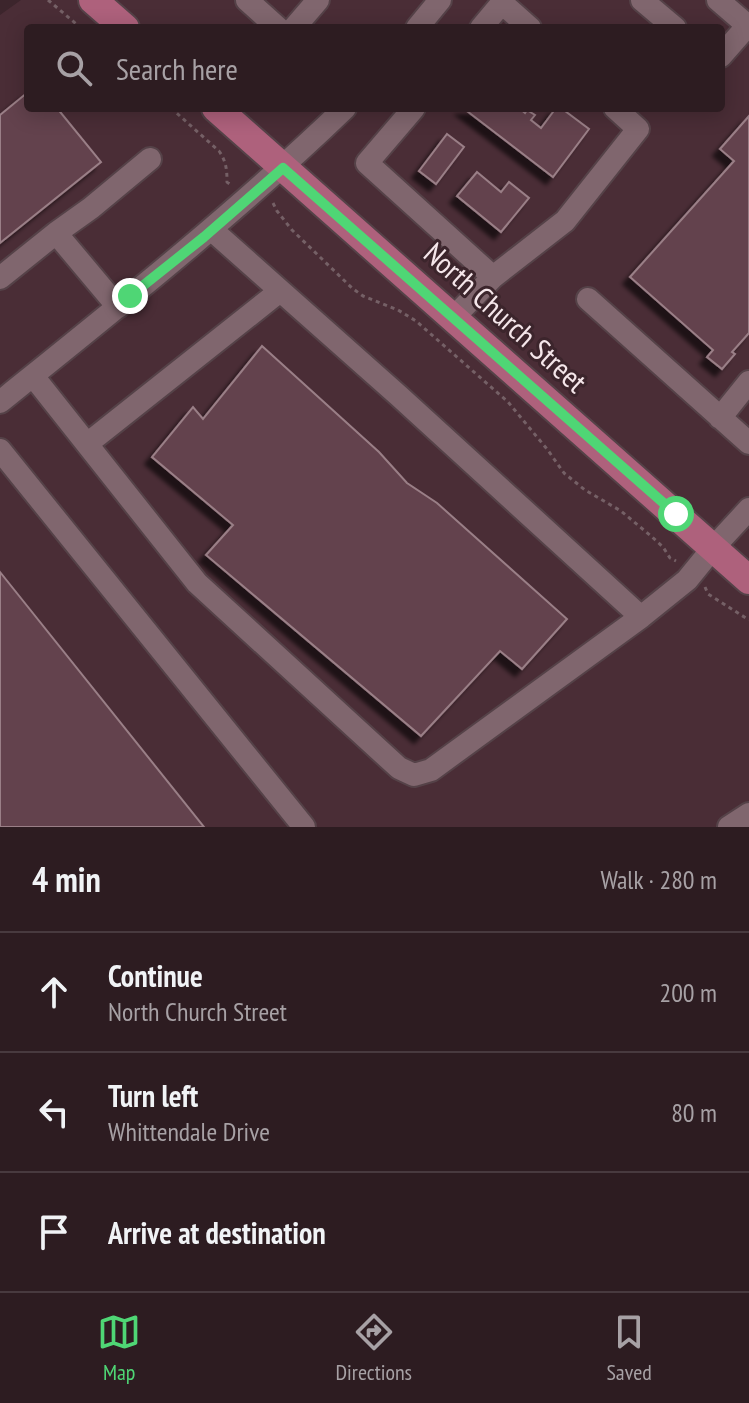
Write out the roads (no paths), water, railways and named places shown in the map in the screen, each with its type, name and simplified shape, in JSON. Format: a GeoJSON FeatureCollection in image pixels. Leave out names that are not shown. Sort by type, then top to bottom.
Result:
{"type":"FeatureCollection","features":[{"type":"Feature","properties":{"kind":"main road"},"geometry":{"type":"LineString","coordinates":[[93,0],[120,24]]}},
{"type":"Feature","properties":{"kind":"main road","name":"North Church Street"},"geometry":{"type":"LineString","coordinates":[[220,112],[749,580]]}},
{"type":"Feature","properties":{"kind":"street"},"geometry":{"type":"LineString","coordinates":[[247,0],[274,24]]}},
{"type":"Feature","properties":{"kind":"street"},"geometry":{"type":"LineString","coordinates":[[297,24],[318,0]]}},
{"type":"Feature","properties":{"kind":"street"},"geometry":{"type":"LineString","coordinates":[[420,24],[440,0]]}},
{"type":"Feature","properties":{"kind":"street"},"geometry":{"type":"LineString","coordinates":[[642,0],[670,24]]}},
{"type":"Feature","properties":{"kind":"street"},"geometry":{"type":"LineString","coordinates":[[718,0],[748,25],[725,51]]}},
{"type":"Feature","properties":{"kind":"street"},"geometry":{"type":"LineString","coordinates":[[484,24],[501,1],[526,24]]}},
{"type":"Feature","properties":{"kind":"street"},"geometry":{"type":"LineString","coordinates":[[0,402],[212,230],[341,112]]}},
{"type":"Feature","properties":{"kind":"street"},"geometry":{"type":"LineString","coordinates":[[411,112],[367,163],[493,277]]}},
{"type":"Feature","properties":{"kind":"street"},"geometry":{"type":"LineString","coordinates":[[454,317],[493,277],[565,221],[638,129],[619,112]]}},
{"type":"Feature","properties":{"kind":"street"},"geometry":{"type":"LineString","coordinates":[[0,278],[150,159]]}},
{"type":"Feature","properties":{"kind":"street"},"geometry":{"type":"LineString","coordinates":[[212,230],[641,617]]}},
{"type":"Feature","properties":{"kind":"street"},"geometry":{"type":"LineString","coordinates":[[56,233],[118,307]]}},
{"type":"Feature","properties":{"kind":"street"},"geometry":{"type":"LineString","coordinates":[[87,444],[280,291]]}},
{"type":"Feature","properties":{"kind":"street"},"geometry":{"type":"LineString","coordinates":[[588,299],[720,418],[748,439]]}},
{"type":"Feature","properties":{"kind":"street"},"geometry":{"type":"LineString","coordinates":[[33,376],[197,583],[399,768],[414,775],[431,770],[641,617],[687,580],[749,509]]}},
{"type":"Feature","properties":{"kind":"street"},"geometry":{"type":"LineString","coordinates":[[720,418],[749,382]]}},
{"type":"Feature","properties":{"kind":"street"},"geometry":{"type":"LineString","coordinates":[[0,450],[304,827]]}},
{"type":"Feature","properties":{"kind":"street"},"geometry":{"type":"LineString","coordinates":[[729,827],[749,814]]}}]}
